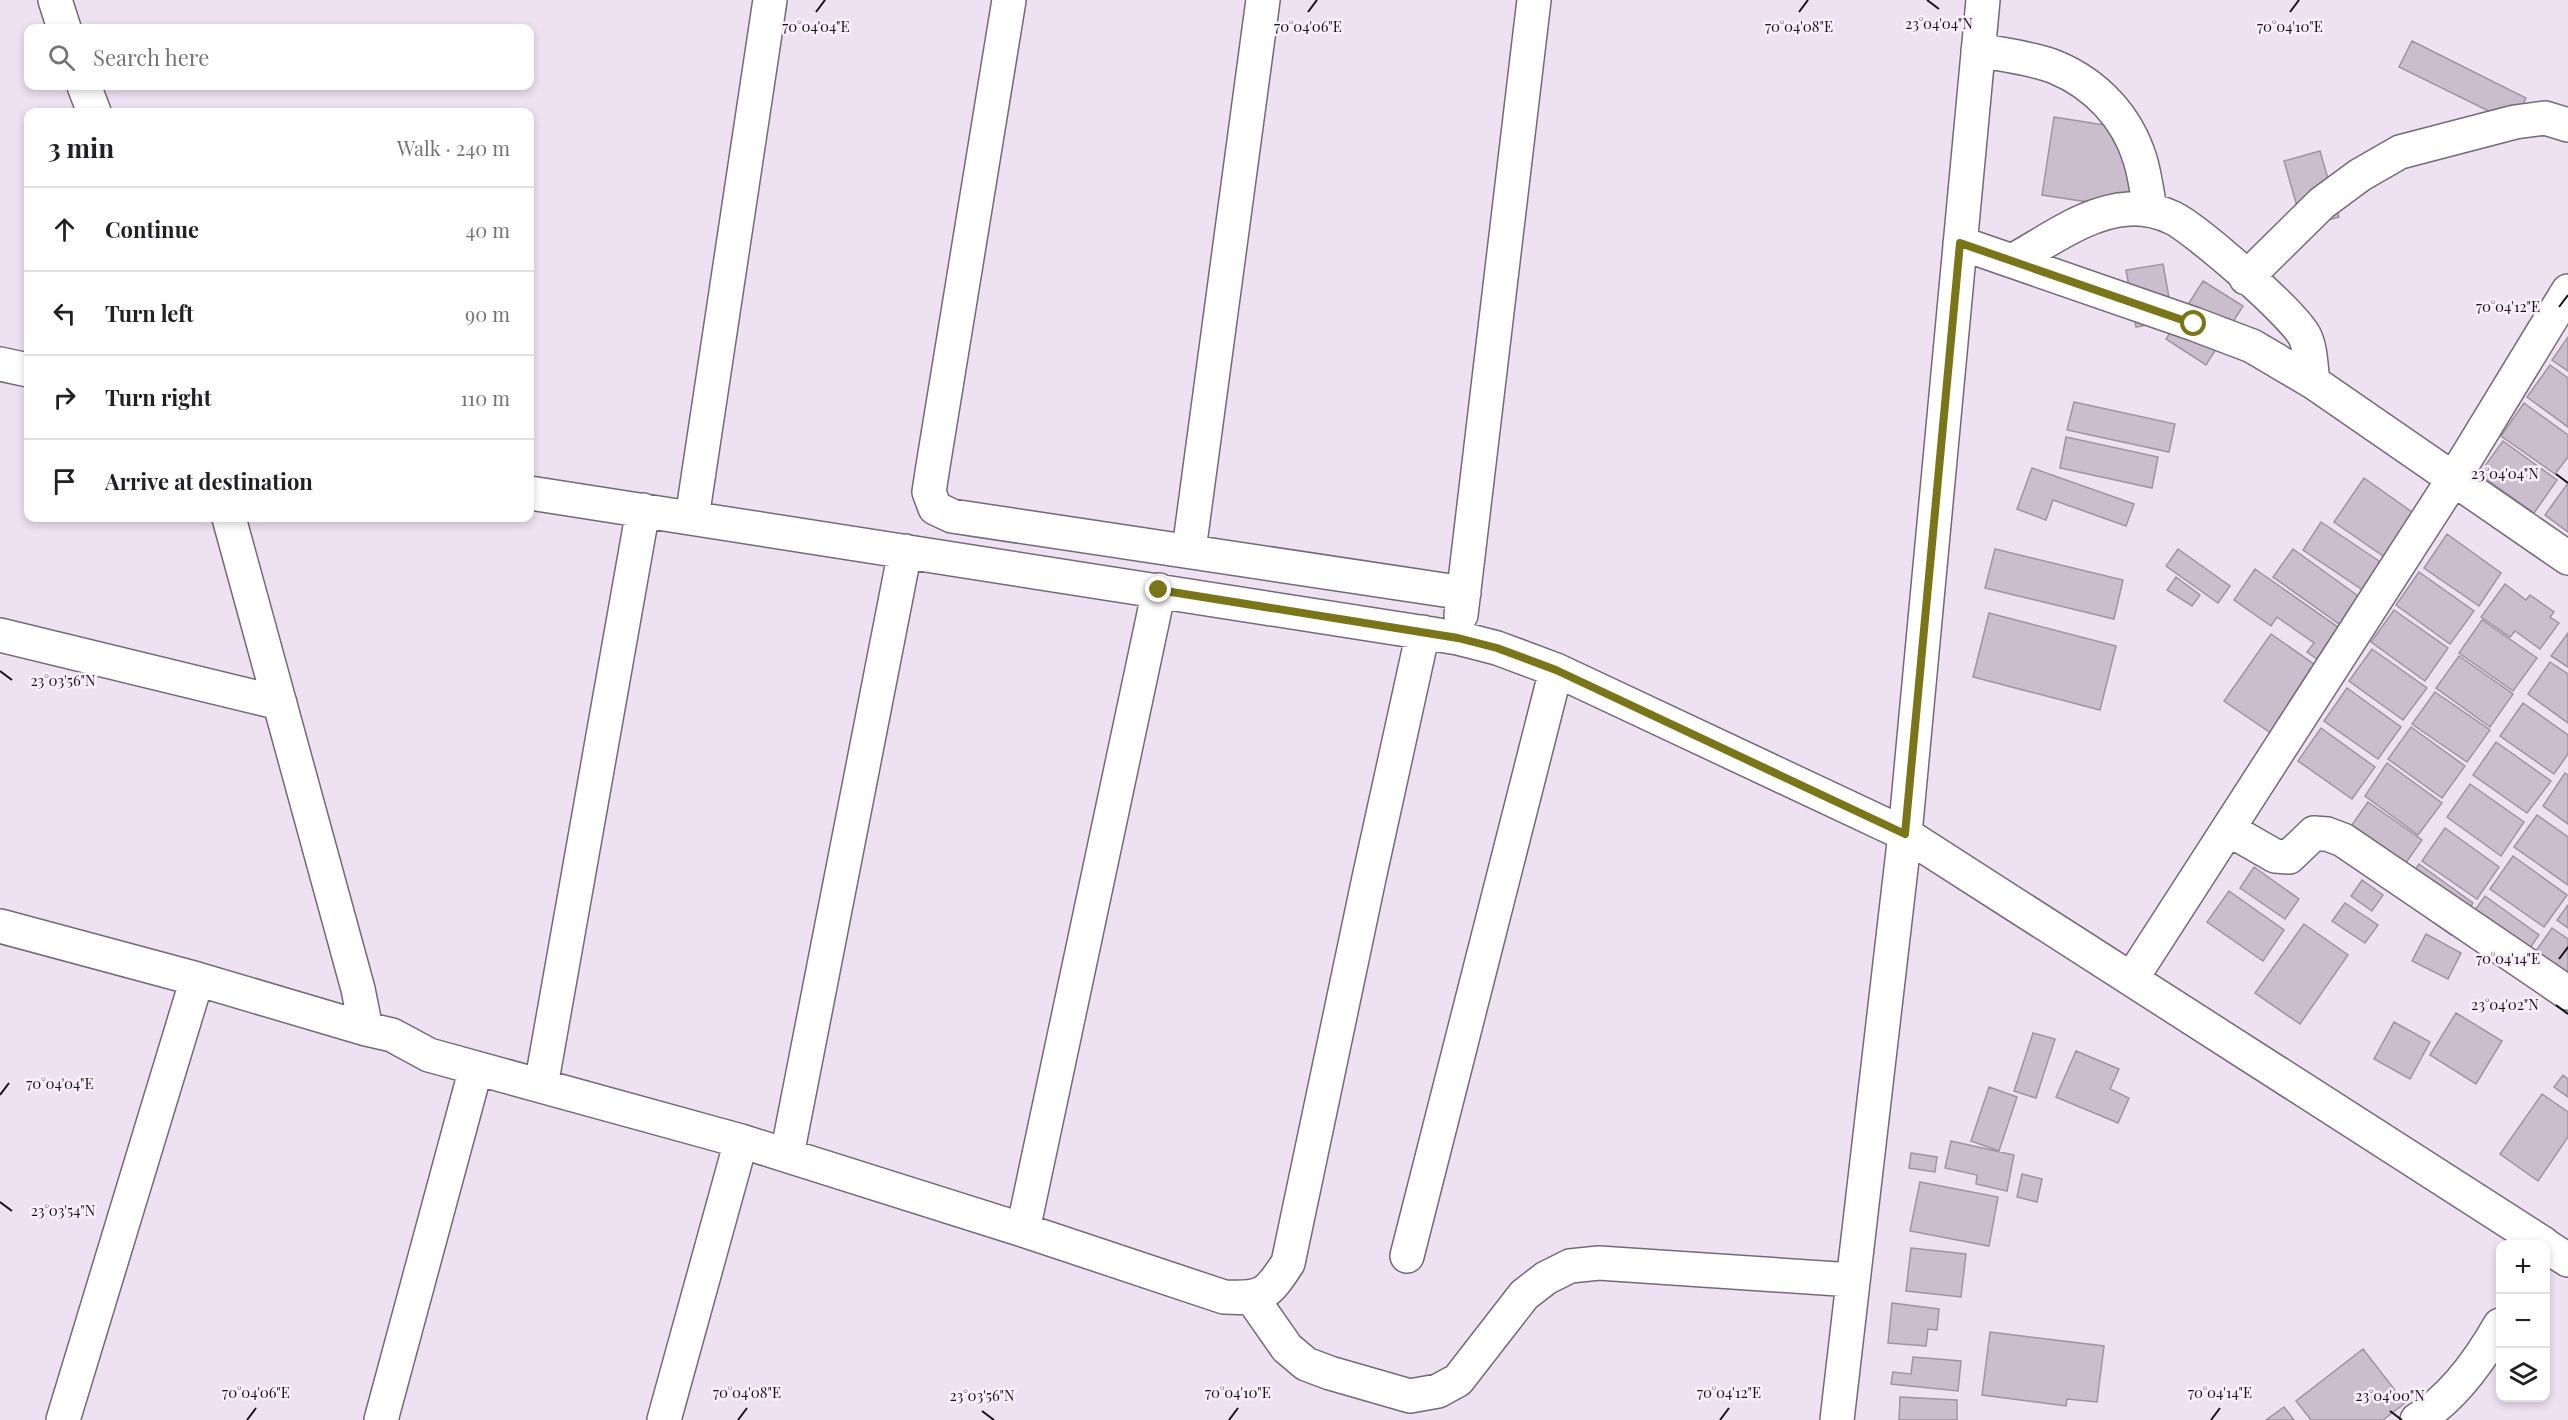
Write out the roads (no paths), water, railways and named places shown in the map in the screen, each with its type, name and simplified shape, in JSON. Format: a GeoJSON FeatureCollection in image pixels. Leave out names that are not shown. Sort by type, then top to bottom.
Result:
{"type":"FeatureCollection","features":[{"type":"Feature","properties":{"kind":"street"},"geometry":{"type":"LineString","coordinates":[[55,0],[63,24]]}},
{"type":"Feature","properties":{"kind":"street"},"geometry":{"type":"LineString","coordinates":[[692,518],[770,0]]}},
{"type":"Feature","properties":{"kind":"street"},"geometry":{"type":"LineString","coordinates":[[1009,0],[930,492],[935,508],[952,516],[1464,593]]}},
{"type":"Feature","properties":{"kind":"street"},"geometry":{"type":"LineString","coordinates":[[1189,550],[1263,0]]}},
{"type":"Feature","properties":{"kind":"street"},"geometry":{"type":"LineString","coordinates":[[1458,638],[1534,0]]}},
{"type":"Feature","properties":{"kind":"street"},"geometry":{"type":"LineString","coordinates":[[1837,1420],[1905,834],[1983,0]]}},
{"type":"Feature","properties":{"kind":"street"},"geometry":{"type":"LineString","coordinates":[[1978,50],[2053,66],[2085,82],[2110,105],[2128,128],[2141,160],[2150,209]]}},
{"type":"Feature","properties":{"kind":"street"},"geometry":{"type":"LineString","coordinates":[[86,90],[92,108]]}},
{"type":"Feature","properties":{"kind":"street"},"geometry":{"type":"LineString","coordinates":[[2247,278],[2322,203],[2360,175],[2400,152],[2515,122],[2546,118],[2568,125]]}},
{"type":"Feature","properties":{"kind":"street"},"geometry":{"type":"LineString","coordinates":[[2012,261],[2093,217],[2126,209],[2150,209],[2174,218],[2286,312],[2306,338],[2313,382]]}},
{"type":"Feature","properties":{"kind":"street"},"geometry":{"type":"LineString","coordinates":[[1960,243],[2252,346],[2313,382],[2568,558]]}},
{"type":"Feature","properties":{"kind":"street"},"geometry":{"type":"LineString","coordinates":[[2132,978],[2454,478],[2568,291]]}},
{"type":"Feature","properties":{"kind":"street"},"geometry":{"type":"LineString","coordinates":[[0,364],[24,369]]}},
{"type":"Feature","properties":{"kind":"street"},"geometry":{"type":"LineString","coordinates":[[534,494],[1423,632],[1497,648],[1556,670],[1905,834],[2536,1240]]}},
{"type":"Feature","properties":{"kind":"street"},"geometry":{"type":"LineString","coordinates":[[541,1086],[643,510]]}},
{"type":"Feature","properties":{"kind":"street"},"geometry":{"type":"LineString","coordinates":[[230,522],[358,989],[366,1029]]}},
{"type":"Feature","properties":{"kind":"street"},"geometry":{"type":"LineString","coordinates":[[787,1155],[905,551]]}},
{"type":"Feature","properties":{"kind":"street"},"geometry":{"type":"LineString","coordinates":[[1023,1230],[1159,590]]}},
{"type":"Feature","properties":{"kind":"street"},"geometry":{"type":"LineString","coordinates":[[0,926],[392,1035],[429,1055],[787,1155],[1224,1297],[1252,1298],[1272,1288],[1288,1263],[1368,878],[1423,632]]}},
{"type":"Feature","properties":{"kind":"street"},"geometry":{"type":"LineString","coordinates":[[0,635],[280,703]]}},
{"type":"Feature","properties":{"kind":"street"},"geometry":{"type":"LineString","coordinates":[[1407,1256],[1556,670]]}},
{"type":"Feature","properties":{"kind":"street"},"geometry":{"type":"LineString","coordinates":[[2228,829],[2275,856],[2289,857],[2314,833],[2327,834],[2343,840],[2568,993]]}},
{"type":"Feature","properties":{"kind":"street"},"geometry":{"type":"LineString","coordinates":[[63,1420],[197,979]]}},
{"type":"Feature","properties":{"kind":"street"},"geometry":{"type":"LineString","coordinates":[[381,1420],[476,1068]]}},
{"type":"Feature","properties":{"kind":"street"},"geometry":{"type":"LineString","coordinates":[[664,1420],[741,1141]]}},
{"type":"Feature","properties":{"kind":"street"},"geometry":{"type":"LineString","coordinates":[[1252,1298],[1287,1348],[1306,1364],[1410,1396],[1438,1390],[1458,1380],[1524,1295],[1546,1278],[1570,1266],[1599,1263],[1853,1280]]}},
{"type":"Feature","properties":{"kind":"street"},"geometry":{"type":"LineString","coordinates":[[2417,1420],[2428,1413],[2460,1382],[2487,1348],[2496,1332]]}}]}
